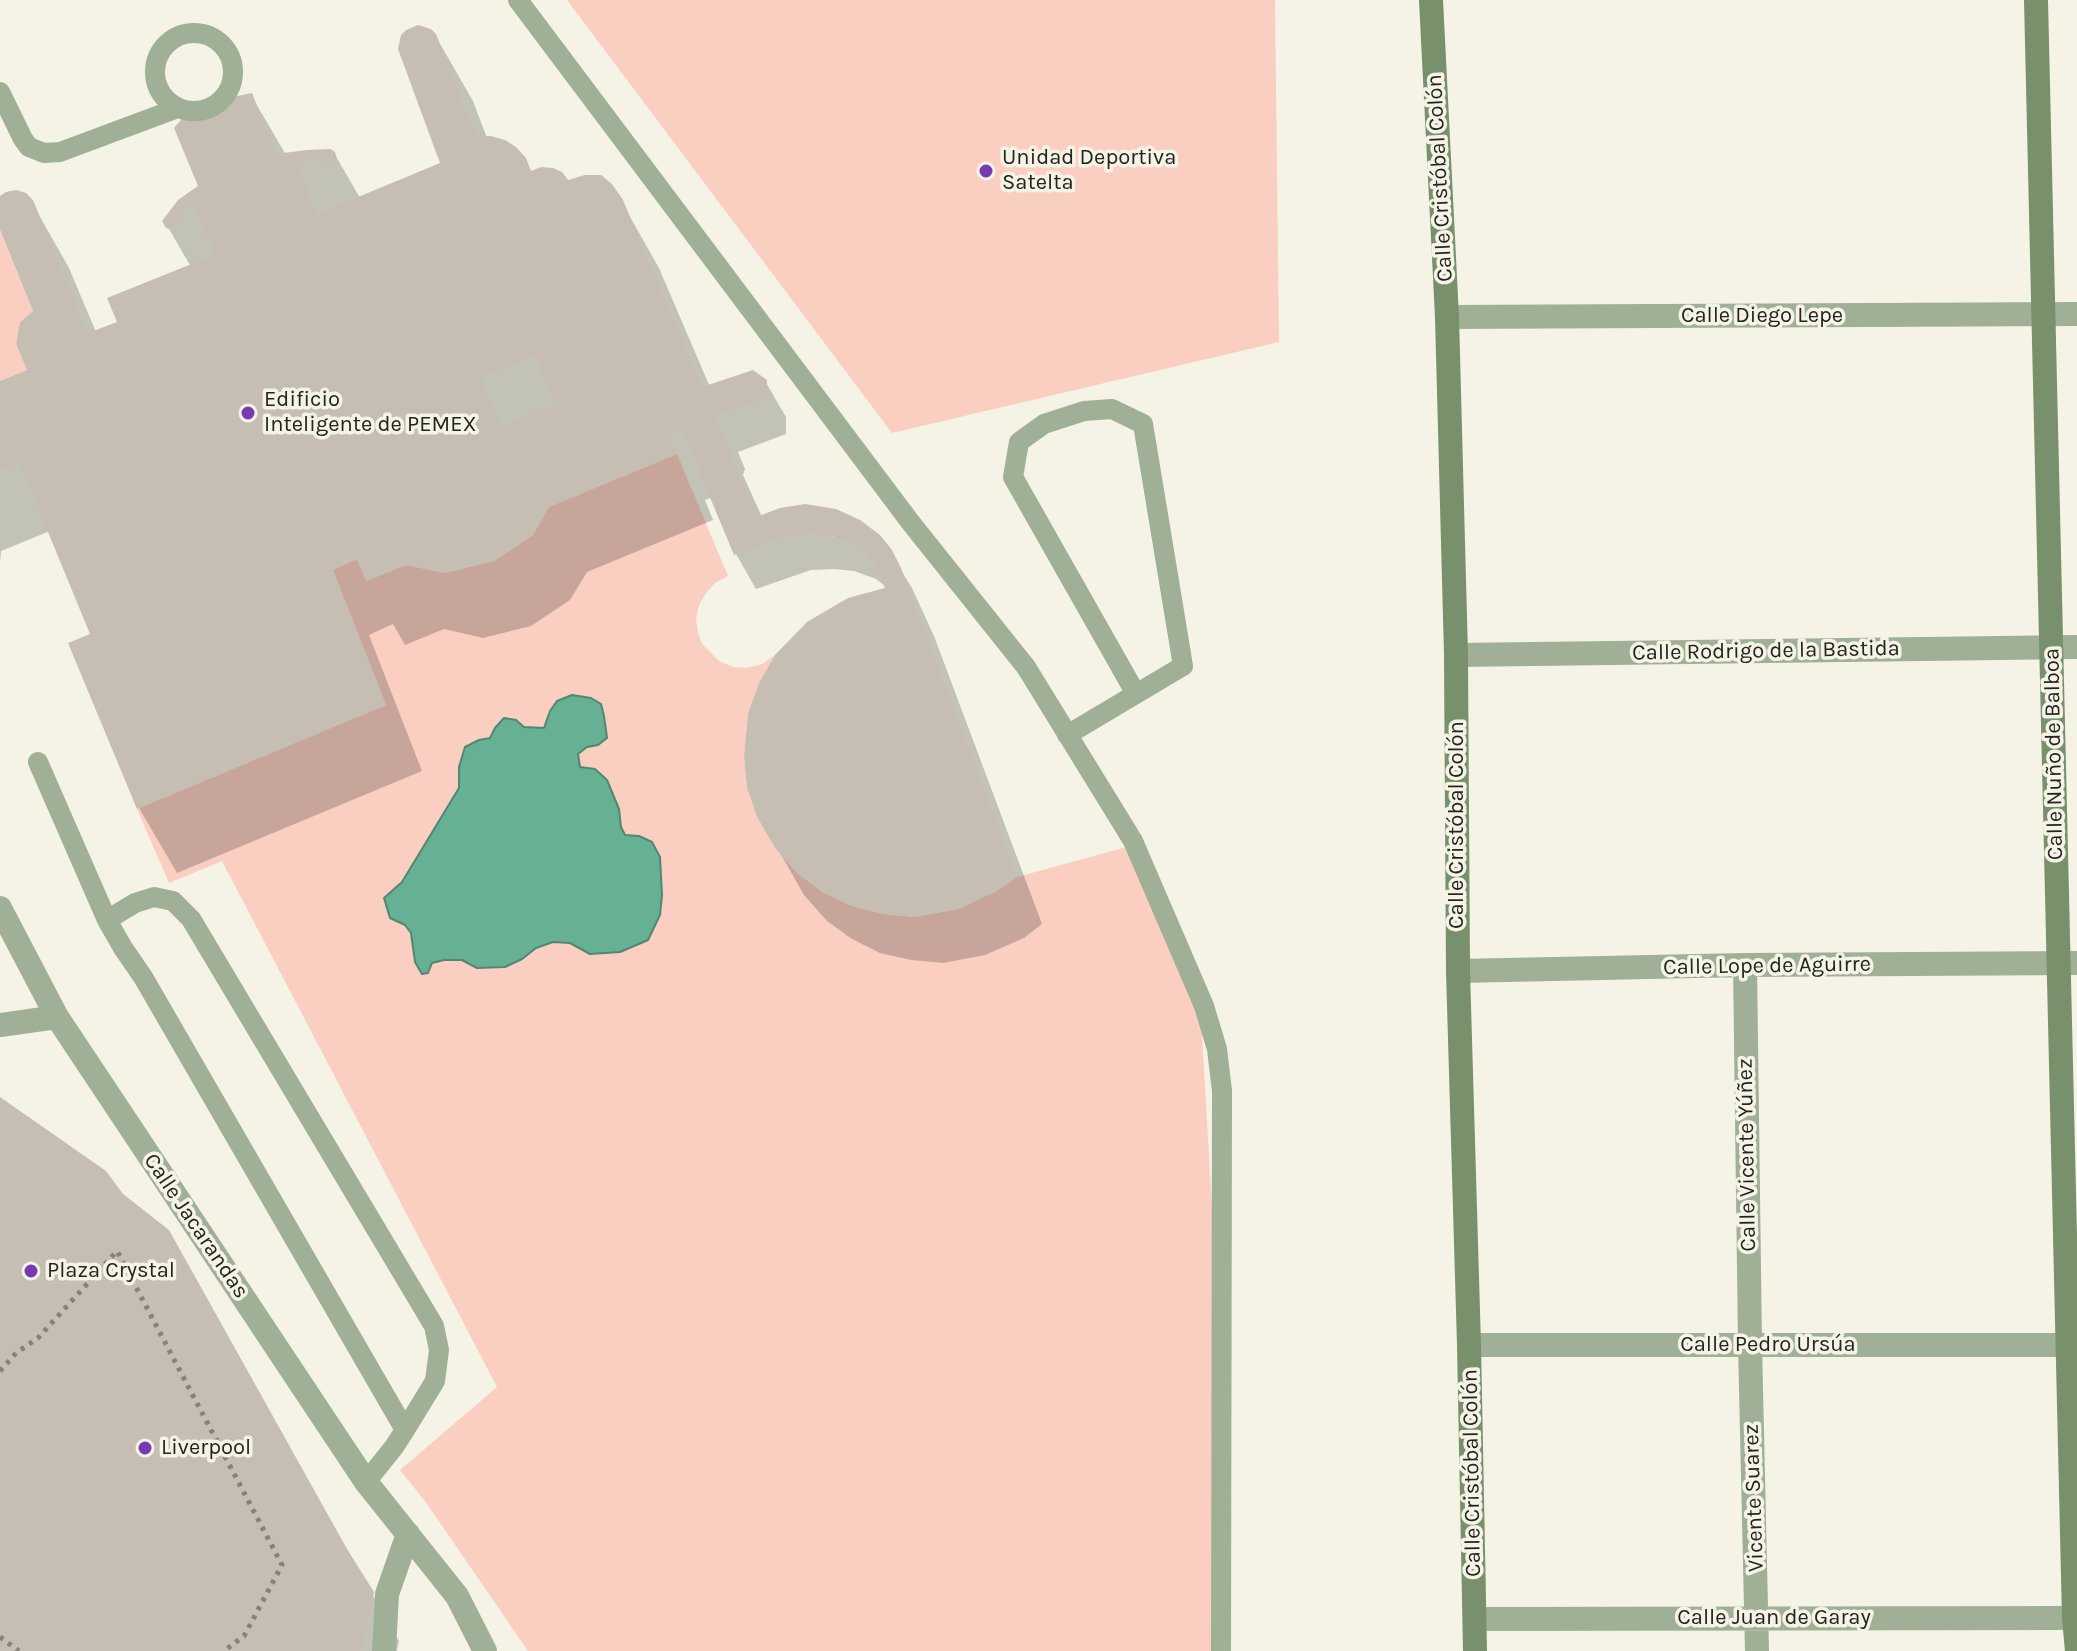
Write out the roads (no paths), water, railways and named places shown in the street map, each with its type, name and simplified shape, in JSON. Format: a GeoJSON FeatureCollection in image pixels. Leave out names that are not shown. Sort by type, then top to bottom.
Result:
{"type":"FeatureCollection","features":[{"type":"Feature","properties":{"kind":"main road","name":"Calle Cristóbal Colón"},"geometry":{"type":"LineString","coordinates":[[1431,0],[1447,317],[1456,655],[1458,971],[1475,1651]]}},
{"type":"Feature","properties":{"kind":"main road","name":"Calle Nuño de Balboa"},"geometry":{"type":"LineString","coordinates":[[2036,0],[2051,648],[2068,963],[2068,1345],[2077,1651]]}},
{"type":"Feature","properties":{"kind":"street","name":"Calle Diego Lepe"},"geometry":{"type":"LineString","coordinates":[[1447,317],[2077,314]]}},
{"type":"Feature","properties":{"kind":"street","name":"Calle Rodrigo de la Bastida"},"geometry":{"type":"LineString","coordinates":[[1456,655],[2077,647]]}},
{"type":"Feature","properties":{"kind":"street","name":"Calle Jacarandas"},"geometry":{"type":"LineString","coordinates":[[0,908],[57,1017],[366,1482],[457,1596],[485,1651]]}},
{"type":"Feature","properties":{"kind":"street","name":"Calle Lope de Aguirre"},"geometry":{"type":"LineString","coordinates":[[1458,971],[2068,963]]}},
{"type":"Feature","properties":{"kind":"street","name":"Calle Vicente Yúñez"},"geometry":{"type":"LineString","coordinates":[[1745,965],[1750,1345]]}},
{"type":"Feature","properties":{"kind":"street"},"geometry":{"type":"LineString","coordinates":[[0,1025],[57,1017]]}},
{"type":"Feature","properties":{"kind":"street","name":"Calle Pedro Ursúa"},"geometry":{"type":"LineString","coordinates":[[1469,1345],[2068,1345]]}},
{"type":"Feature","properties":{"kind":"street","name":"Vicente Suarez"},"geometry":{"type":"LineString","coordinates":[[1750,1345],[1757,1651]]}},
{"type":"Feature","properties":{"kind":"street"},"geometry":{"type":"LineString","coordinates":[[384,1651],[387,1594],[408,1534]]}},
{"type":"Feature","properties":{"kind":"street","name":"Calle Juan de Garay"},"geometry":{"type":"LineString","coordinates":[[1475,1619],[2074,1618]]}},
{"type":"Feature","properties":{"kind":"lane"},"geometry":{"type":"LineString","coordinates":[[518,0],[911,523],[1026,667],[1133,841],[1204,1006],[1217,1049],[1222,1091],[1221,1651]]}},
{"type":"Feature","properties":{"kind":"lane"},"geometry":{"type":"LineString","coordinates":[[0,92],[29,147],[44,153],[60,152],[178,108]]}},
{"type":"Feature","properties":{"kind":"lane"},"geometry":{"type":"LineString","coordinates":[[1067,735],[1136,694],[1183,666],[1143,424],[1112,409],[1084,411],[1044,424],[1019,442],[1013,477],[1136,694]]}},
{"type":"Feature","properties":{"kind":"lane"},"geometry":{"type":"LineString","coordinates":[[38,762],[107,920],[405,1430]]}},
{"type":"Feature","properties":{"kind":"lane"},"geometry":{"type":"LineString","coordinates":[[107,920],[135,903],[154,897],[173,901],[191,919],[434,1326],[439,1350],[435,1381],[394,1447],[366,1482]]}},
{"type":"Feature","properties":{"kind":"place","name":"Unidad Deportiva Satelta"},"geometry":{"type":"Point","coordinates":[986,171]}},
{"type":"Feature","properties":{"kind":"place","name":"Edificio Inteligente de PEMEX"},"geometry":{"type":"Point","coordinates":[248,413]}},
{"type":"Feature","properties":{"kind":"place","name":"Plaza Crystal"},"geometry":{"type":"Point","coordinates":[31,1271]}},
{"type":"Feature","properties":{"kind":"place","name":"Liverpool"},"geometry":{"type":"Point","coordinates":[145,1448]}}]}
